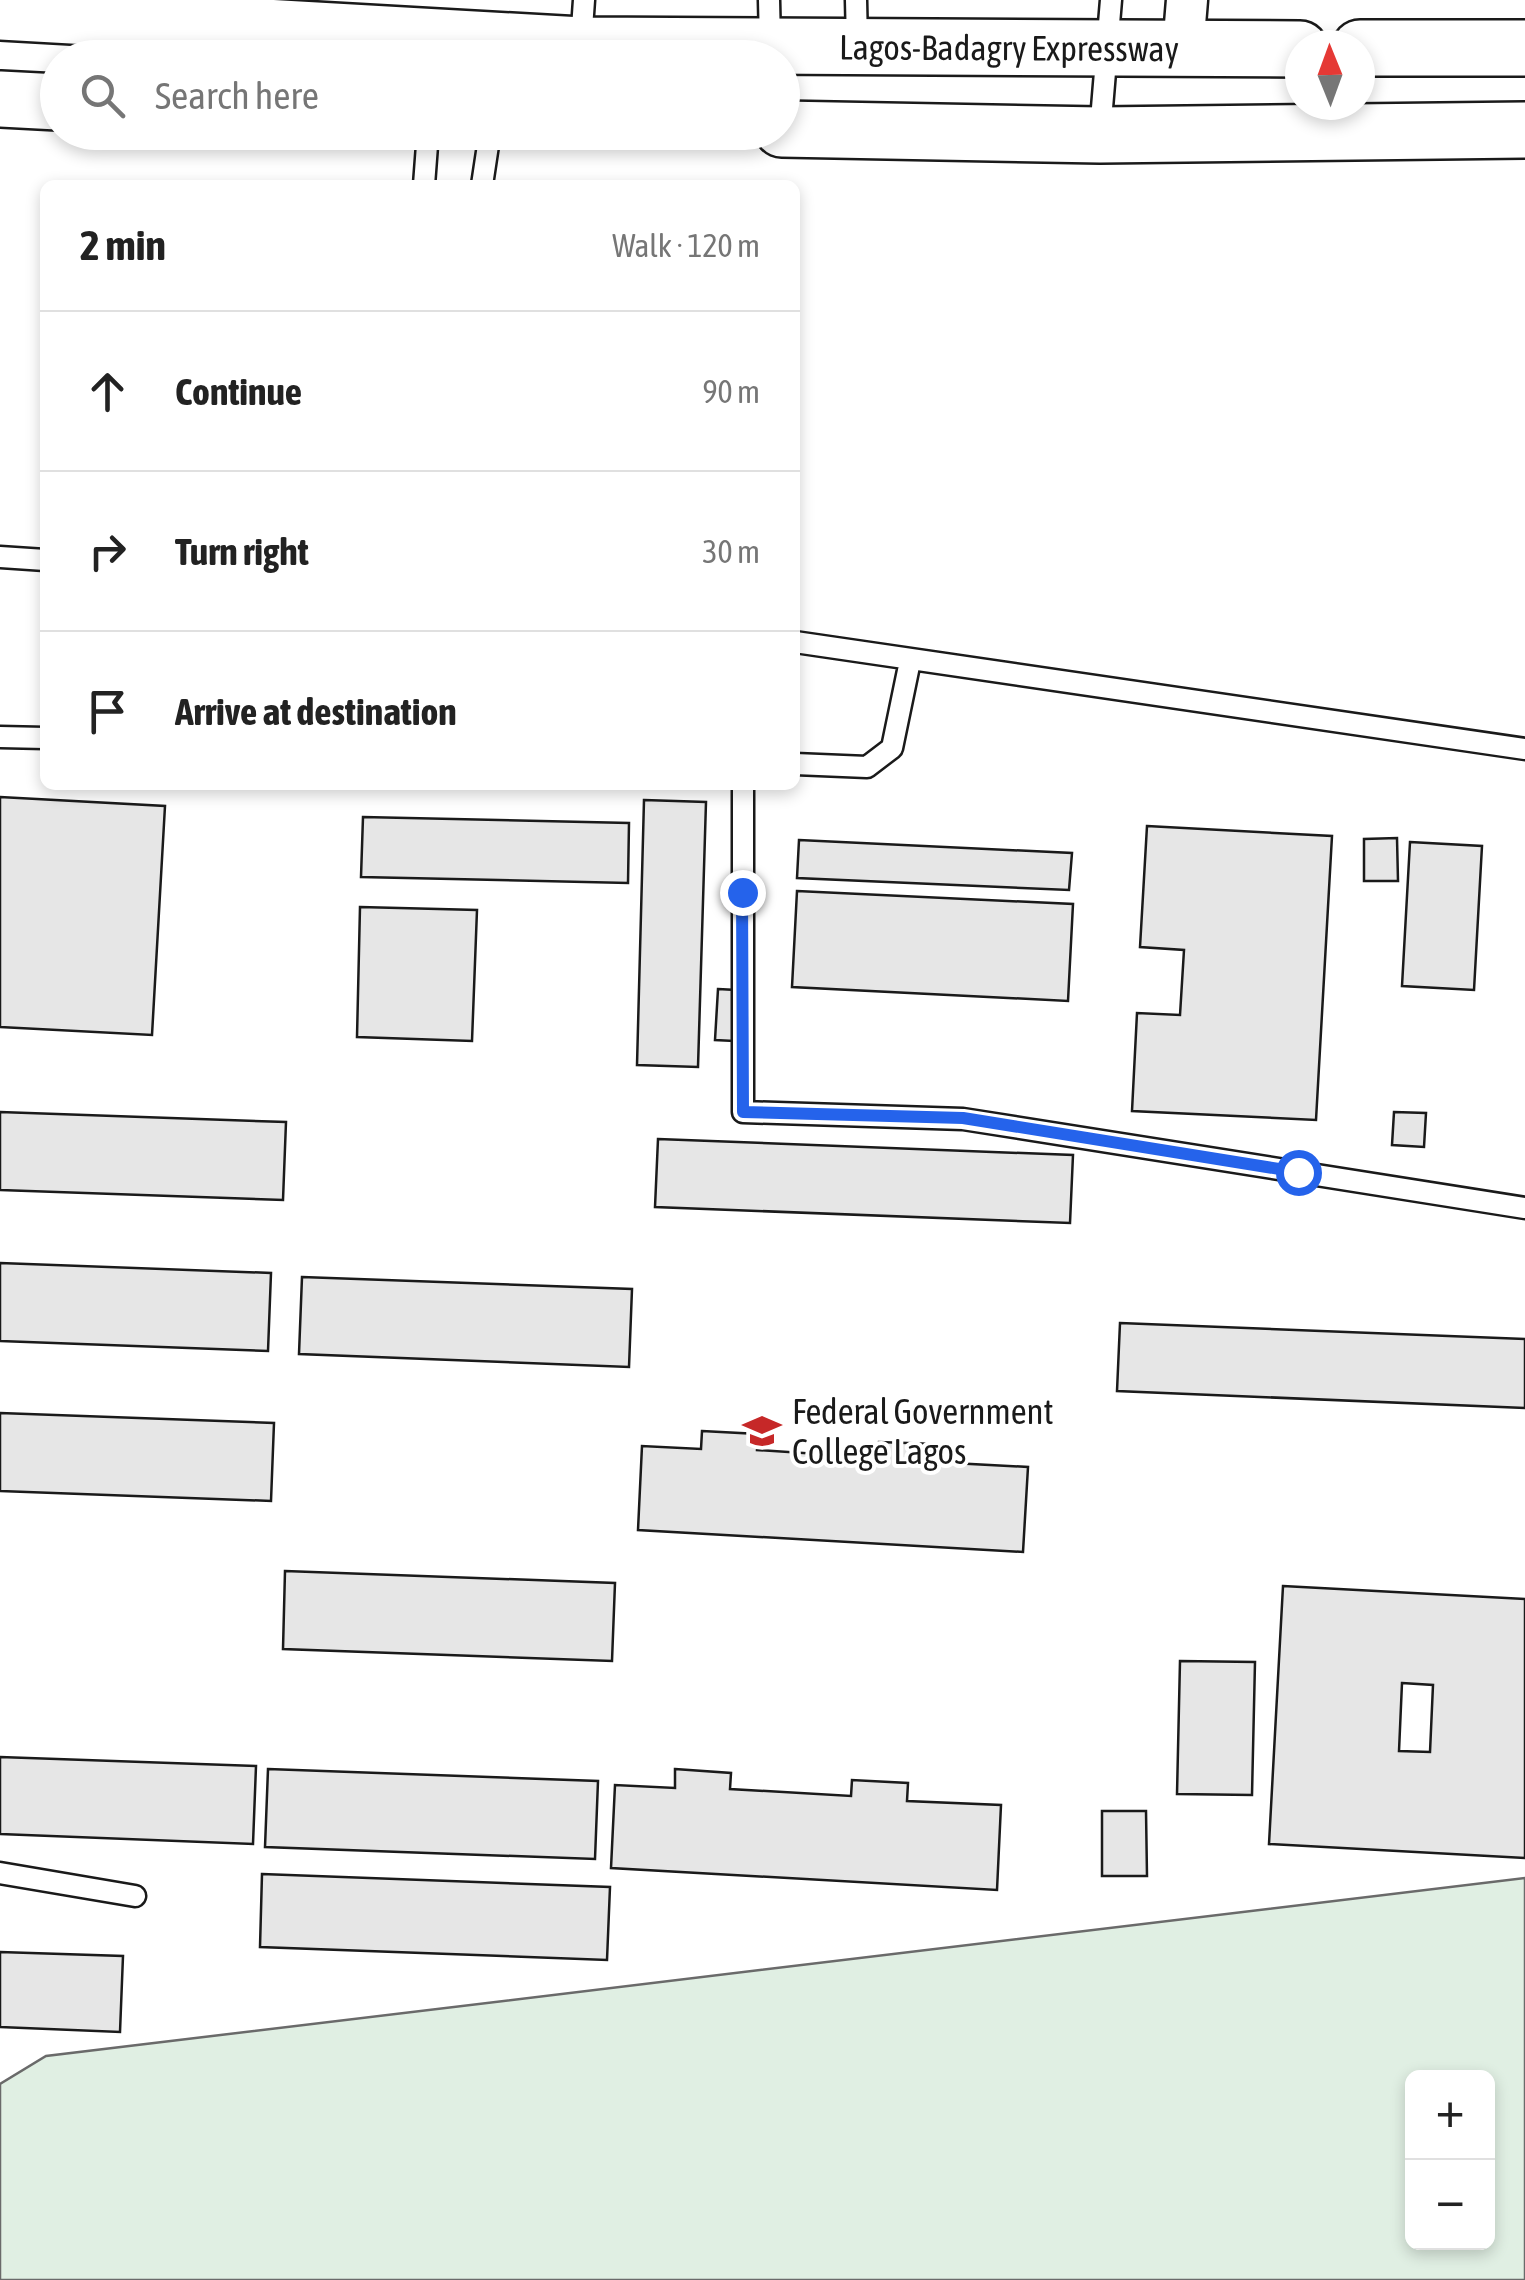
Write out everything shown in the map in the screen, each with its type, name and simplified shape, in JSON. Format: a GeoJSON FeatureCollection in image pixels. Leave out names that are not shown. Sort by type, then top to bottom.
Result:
{"type":"FeatureCollection","features":[{"type":"Feature","properties":{"kind":"highway","name":"Lagos-Badagry Expressway"},"geometry":{"type":"LineString","coordinates":[[0,12],[582,22],[1185,25],[1285,46]]}},
{"type":"Feature","properties":{"kind":"highway"},"geometry":{"type":"LineString","coordinates":[[1375,48],[1525,48]]}},
{"type":"Feature","properties":{"kind":"highway"},"geometry":{"type":"LineString","coordinates":[[0,99],[40,101]]}},
{"type":"Feature","properties":{"kind":"highway"},"geometry":{"type":"LineString","coordinates":[[800,129],[1100,135],[1525,130]]}},
{"type":"Feature","properties":{"kind":"lane"},"geometry":{"type":"LineString","coordinates":[[1100,135],[1110,24]]}},
{"type":"Feature","properties":{"kind":"lane"},"geometry":{"type":"LineString","coordinates":[[424,180],[427,150]]}},
{"type":"Feature","properties":{"kind":"lane"},"geometry":{"type":"LineString","coordinates":[[483,180],[487,150]]}},
{"type":"Feature","properties":{"kind":"lane"},"geometry":{"type":"LineString","coordinates":[[0,558],[40,560]]}},
{"type":"Feature","properties":{"kind":"lane"},"geometry":{"type":"LineString","coordinates":[[800,643],[1525,750]]}},
{"type":"Feature","properties":{"kind":"lane"},"geometry":{"type":"LineString","coordinates":[[800,764],[867,768],[892,748],[910,661]]}},
{"type":"Feature","properties":{"kind":"lane"},"geometry":{"type":"LineString","coordinates":[[0,737],[40,738]]}},
{"type":"Feature","properties":{"kind":"lane"},"geometry":{"type":"LineString","coordinates":[[743,790],[743,1112],[963,1118],[1525,1208]]}},
{"type":"Feature","properties":{"kind":"lane"},"geometry":{"type":"LineString","coordinates":[[0,1873],[134,1896]]}},
{"type":"Feature","properties":{"kind":"green space"},"geometry":{"type":"Polygon","coordinates":[[[1525,1878],[1525,2280],[0,2280],[0,2084],[46,2056],[1525,1878]]]}},
{"type":"Feature","properties":{"kind":"building"},"geometry":{"type":"Polygon","coordinates":[[[0,797],[165,806],[152,1035],[0,1027],[0,797]]]}},
{"type":"Feature","properties":{"kind":"building"},"geometry":{"type":"Polygon","coordinates":[[[644,800],[706,802],[698,1067],[637,1065],[644,800]]]}},
{"type":"Feature","properties":{"kind":"building"},"geometry":{"type":"Polygon","coordinates":[[[363,817],[629,823],[628,883],[361,877],[363,817]]]}},
{"type":"Feature","properties":{"kind":"building"},"geometry":{"type":"Polygon","coordinates":[[[1147,826],[1332,836],[1316,1120],[1132,1111],[1137,1013],[1180,1015],[1184,950],[1140,947],[1147,826]]]}},
{"type":"Feature","properties":{"kind":"building"},"geometry":{"type":"Polygon","coordinates":[[[1397,838],[1398,881],[1364,881],[1364,839],[1397,838]]]}},
{"type":"Feature","properties":{"kind":"building"},"geometry":{"type":"Polygon","coordinates":[[[799,840],[1072,853],[1069,890],[797,878],[799,840]]]}},
{"type":"Feature","properties":{"kind":"building"},"geometry":{"type":"Polygon","coordinates":[[[1410,842],[1482,846],[1474,990],[1402,986],[1410,842]]]}},
{"type":"Feature","properties":{"kind":"building"},"geometry":{"type":"Polygon","coordinates":[[[797,891],[1073,904],[1068,1001],[792,987],[797,891]]]}},
{"type":"Feature","properties":{"kind":"building"},"geometry":{"type":"Polygon","coordinates":[[[360,907],[477,910],[472,1041],[357,1037],[360,907]]]}},
{"type":"Feature","properties":{"kind":"building"},"geometry":{"type":"Polygon","coordinates":[[[718,989],[736,990],[734,1041],[715,1040],[718,989]]]}},
{"type":"Feature","properties":{"kind":"building"},"geometry":{"type":"Polygon","coordinates":[[[0,1112],[286,1122],[283,1200],[0,1190],[0,1112]]]}},
{"type":"Feature","properties":{"kind":"building"},"geometry":{"type":"Polygon","coordinates":[[[1394,1112],[1426,1113],[1424,1147],[1392,1145],[1394,1112]]]}},
{"type":"Feature","properties":{"kind":"building"},"geometry":{"type":"Polygon","coordinates":[[[658,1139],[1073,1155],[1070,1223],[655,1207],[658,1139]]]}},
{"type":"Feature","properties":{"kind":"building"},"geometry":{"type":"Polygon","coordinates":[[[0,1263],[271,1273],[268,1351],[0,1341],[0,1263]]]}},
{"type":"Feature","properties":{"kind":"building"},"geometry":{"type":"Polygon","coordinates":[[[302,1277],[632,1289],[629,1367],[299,1354],[302,1277]]]}},
{"type":"Feature","properties":{"kind":"building"},"geometry":{"type":"Polygon","coordinates":[[[1120,1323],[1525,1339],[1525,1408],[1117,1391],[1120,1323]]]}},
{"type":"Feature","properties":{"kind":"building"},"geometry":{"type":"Polygon","coordinates":[[[0,1413],[274,1423],[271,1501],[0,1491],[0,1413]]]}},
{"type":"Feature","properties":{"kind":"building"},"geometry":{"type":"Polygon","coordinates":[[[702,1431],[758,1434],[757,1450],[878,1458],[879,1442],[935,1444],[934,1462],[1028,1467],[1023,1552],[638,1530],[642,1446],[701,1449],[702,1431]]]}},
{"type":"Feature","properties":{"kind":"building"},"geometry":{"type":"Polygon","coordinates":[[[285,1571],[615,1583],[612,1661],[283,1649],[285,1571]]]}},
{"type":"Feature","properties":{"kind":"building"},"geometry":{"type":"Polygon","coordinates":[[[1283,1586],[1525,1599],[1525,1858],[1269,1844],[1283,1586]],[[1402,1683],[1399,1751],[1430,1752],[1433,1685],[1402,1683]]]}},
{"type":"Feature","properties":{"kind":"building"},"geometry":{"type":"Polygon","coordinates":[[[1180,1661],[1255,1662],[1252,1795],[1177,1794],[1180,1661]]]}},
{"type":"Feature","properties":{"kind":"building"},"geometry":{"type":"Polygon","coordinates":[[[0,1757],[256,1766],[253,1844],[0,1834],[0,1757]]]}},
{"type":"Feature","properties":{"kind":"building"},"geometry":{"type":"Polygon","coordinates":[[[268,1769],[598,1781],[595,1859],[265,1847],[268,1769]]]}},
{"type":"Feature","properties":{"kind":"building"},"geometry":{"type":"Polygon","coordinates":[[[675,1769],[731,1773],[730,1789],[851,1796],[852,1780],[908,1783],[907,1801],[1001,1805],[997,1890],[611,1868],[615,1785],[675,1788],[675,1769]]]}},
{"type":"Feature","properties":{"kind":"building"},"geometry":{"type":"Polygon","coordinates":[[[1102,1811],[1146,1811],[1147,1876],[1102,1876],[1102,1811]]]}},
{"type":"Feature","properties":{"kind":"building"},"geometry":{"type":"Polygon","coordinates":[[[262,1874],[610,1887],[607,1960],[260,1947],[262,1874]]]}},
{"type":"Feature","properties":{"kind":"building"},"geometry":{"type":"Polygon","coordinates":[[[0,1952],[123,1956],[120,2032],[0,2027],[0,1952]]]}},
{"type":"Feature","properties":{"kind":"place","name":"Federal Government College Lagos"},"geometry":{"type":"Point","coordinates":[762,1431]}},
{"type":"Feature","properties":{"kind":"route"},"geometry":{"type":"LineString","coordinates":[[742,892],[743,1112],[813,1117],[963,1118],[1298,1172]]}}]}
